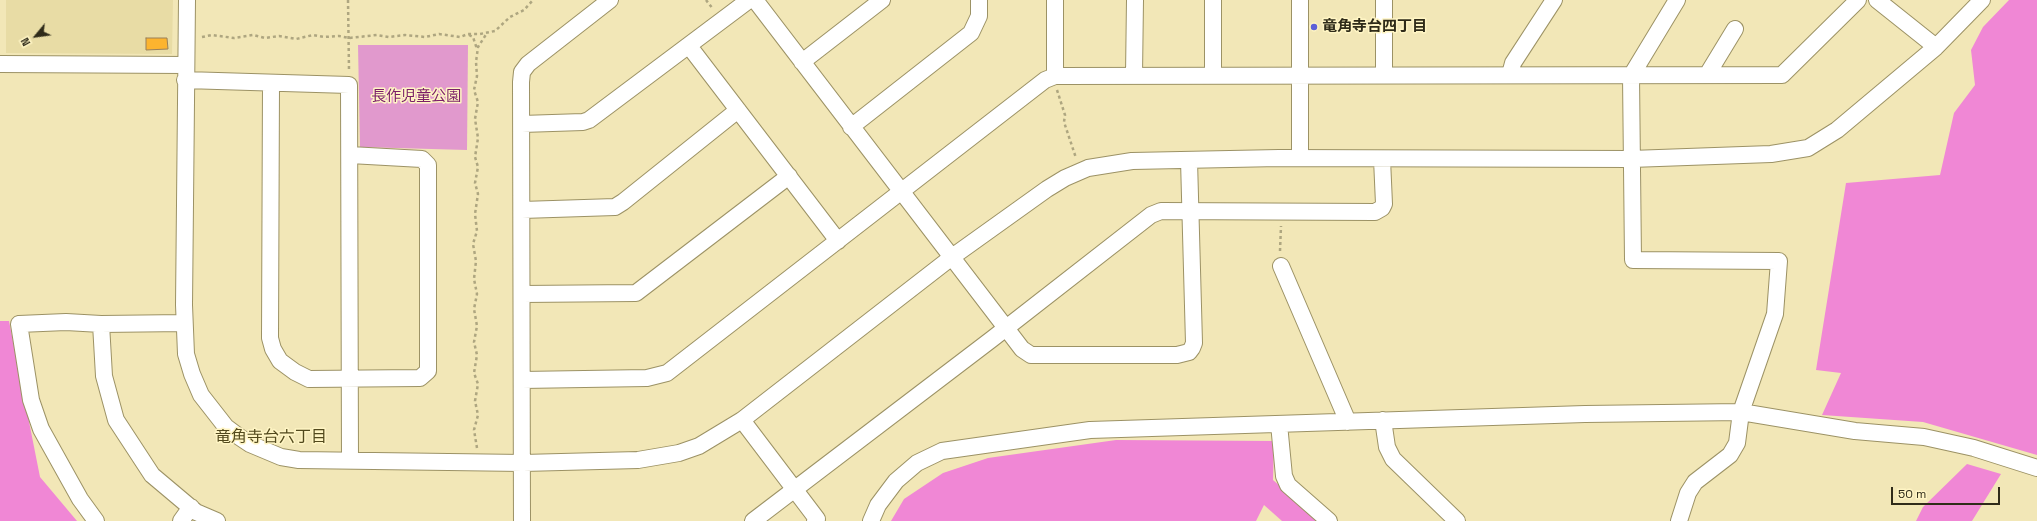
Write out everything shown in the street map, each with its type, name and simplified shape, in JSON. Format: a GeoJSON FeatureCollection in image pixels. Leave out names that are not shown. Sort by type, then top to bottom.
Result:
{"type":"FeatureCollection","features":[{"type":"Feature","properties":{"kind":"street"},"geometry":{"type":"LineString","coordinates":[[187,0],[184,323],[186,354],[192,374],[201,395],[226,427],[250,444],[280,457],[299,460],[522,463],[638,460],[672,455],[699,446],[742,420],[952,257],[1047,189],[1076,172],[1088,168],[1114,162],[1300,158],[1631,159],[1771,154],[1808,148],[1837,130],[1936,47],[1982,0]]}},
{"type":"Feature","properties":{"kind":"street"},"geometry":{"type":"LineString","coordinates":[[522,521],[522,72],[528,64],[610,0]]}},
{"type":"Feature","properties":{"kind":"street"},"geometry":{"type":"LineString","coordinates":[[522,124],[583,122],[589,120],[749,0]]}},
{"type":"Feature","properties":{"kind":"street"},"geometry":{"type":"LineString","coordinates":[[755,0],[1022,349],[1031,355],[1177,355],[1188,352],[1194,342],[1189,160]]}},
{"type":"Feature","properties":{"kind":"street"},"geometry":{"type":"LineString","coordinates":[[802,62],[882,0]]}},
{"type":"Feature","properties":{"kind":"street"},"geometry":{"type":"LineString","coordinates":[[851,127],[971,33],[979,16],[979,0]]}},
{"type":"Feature","properties":{"kind":"street"},"geometry":{"type":"LineString","coordinates":[[1055,0],[1055,76]]}},
{"type":"Feature","properties":{"kind":"street"},"geometry":{"type":"LineString","coordinates":[[1134,75],[1135,0]]}},
{"type":"Feature","properties":{"kind":"street"},"geometry":{"type":"LineString","coordinates":[[1213,75],[1214,0]]}},
{"type":"Feature","properties":{"kind":"street"},"geometry":{"type":"LineString","coordinates":[[1300,0],[1300,158]]}},
{"type":"Feature","properties":{"kind":"street"},"geometry":{"type":"LineString","coordinates":[[1384,0],[1384,75]]}},
{"type":"Feature","properties":{"kind":"street"},"geometry":{"type":"LineString","coordinates":[[1510,74],[1513,63],[1554,0]]}},
{"type":"Feature","properties":{"kind":"street"},"geometry":{"type":"LineString","coordinates":[[1677,0],[1631,76],[1633,260],[1779,261],[1775,314],[1741,412],[1736,443],[1730,455],[1695,482],[1688,493],[1680,521]]}},
{"type":"Feature","properties":{"kind":"street"},"geometry":{"type":"LineString","coordinates":[[522,380],[647,378],[667,373],[1045,80],[1055,76],[1510,74],[1631,76],[1782,75],[1858,0]]}},
{"type":"Feature","properties":{"kind":"street"},"geometry":{"type":"LineString","coordinates":[[1877,0],[1936,47]]}},
{"type":"Feature","properties":{"kind":"street"},"geometry":{"type":"LineString","coordinates":[[1707,75],[1735,29]]}},
{"type":"Feature","properties":{"kind":"street"},"geometry":{"type":"LineString","coordinates":[[689,46],[838,241]]}},
{"type":"Feature","properties":{"kind":"street"},"geometry":{"type":"LineString","coordinates":[[0,64],[186,73],[271,84],[349,85],[350,460]]}},
{"type":"Feature","properties":{"kind":"street"},"geometry":{"type":"LineString","coordinates":[[271,84],[270,338],[273,349],[280,361],[294,372],[309,379],[349,380],[420,378],[428,371],[428,165],[422,159],[350,155]]}},
{"type":"Feature","properties":{"kind":"street"},"geometry":{"type":"LineString","coordinates":[[522,210],[615,207],[738,110]]}},
{"type":"Feature","properties":{"kind":"street"},"geometry":{"type":"LineString","coordinates":[[753,521],[1006,328],[1151,215],[1161,211],[1375,212],[1382,208],[1384,204],[1382,159]]}},
{"type":"Feature","properties":{"kind":"street"},"geometry":{"type":"LineString","coordinates":[[522,294],[636,293],[789,176]]}},
{"type":"Feature","properties":{"kind":"street"},"geometry":{"type":"LineString","coordinates":[[1280,260],[1348,422]]}},
{"type":"Feature","properties":{"kind":"street"},"geometry":{"type":"LineString","coordinates":[[96,521],[80,499],[41,429],[31,400],[19,324],[66,322],[101,324],[184,323]]}},
{"type":"Feature","properties":{"kind":"street"},"geometry":{"type":"LineString","coordinates":[[101,324],[104,376],[116,420],[152,475],[196,512],[217,521]]}},
{"type":"Feature","properties":{"kind":"street"},"geometry":{"type":"LineString","coordinates":[[870,521],[878,505],[896,481],[917,463],[942,451],[1090,430],[1585,414],[1741,412],[1855,431],[1924,437],[1974,448],[2037,468]]}},
{"type":"Feature","properties":{"kind":"street"},"geometry":{"type":"LineString","coordinates":[[742,420],[817,519],[815,521]]}},
{"type":"Feature","properties":{"kind":"street"},"geometry":{"type":"LineString","coordinates":[[1383,420],[1387,447],[1393,459],[1457,521]]}},
{"type":"Feature","properties":{"kind":"street"},"geometry":{"type":"LineString","coordinates":[[1278,424],[1284,476],[1288,484],[1329,521]]}},
{"type":"Feature","properties":{"kind":"street"},"geometry":{"type":"LineString","coordinates":[[181,521],[191,507]]}},
{"type":"Feature","properties":{"kind":"path"},"geometry":{"type":"LineString","coordinates":[[348,0],[349,85]]}},
{"type":"Feature","properties":{"kind":"path"},"geometry":{"type":"LineString","coordinates":[[195,36],[212,35],[234,38],[253,35],[265,38],[279,36],[296,39],[313,35],[324,38],[339,36],[349,38],[374,35],[389,37],[405,35],[425,37],[439,34],[455,37],[466,34],[496,31],[510,17],[524,10],[533,0]]}},
{"type":"Feature","properties":{"kind":"path"},"geometry":{"type":"LineString","coordinates":[[477,50],[487,33]]}},
{"type":"Feature","properties":{"kind":"path"},"geometry":{"type":"LineString","coordinates":[[466,34],[474,37],[477,50],[477,76],[474,90],[478,102],[475,119],[478,138],[475,157],[478,171],[475,183],[478,200],[475,214],[477,231],[474,244],[476,260],[474,279],[477,294],[474,309],[477,326],[474,342],[477,355],[474,373],[478,384],[475,401],[478,415],[474,430],[476,452]]}},
{"type":"Feature","properties":{"kind":"path"},"geometry":{"type":"LineString","coordinates":[[1055,76],[1055,85],[1065,115],[1064,122],[1077,160]]}},
{"type":"Feature","properties":{"kind":"path"},"geometry":{"type":"LineString","coordinates":[[1280,260],[1282,219]]}},
{"type":"Feature","properties":{"kind":"shaded area"},"geometry":{"type":"Polygon","coordinates":[[[6,0],[173,0],[172,54],[6,53],[6,0]]]}},
{"type":"Feature","properties":{"kind":"shaded area"},"geometry":{"type":"Polygon","coordinates":[[[2009,0],[2037,0],[2037,455],[1923,422],[1822,415],[1841,373],[1816,370],[1846,183],[1940,175],[1954,113],[1975,85],[1971,50],[1983,27],[2009,0]]]}},
{"type":"Feature","properties":{"kind":"shaded area"},"geometry":{"type":"Polygon","coordinates":[[[0,321],[9,321],[40,477],[77,521],[0,521],[0,321]]]}},
{"type":"Feature","properties":{"kind":"shaded area"},"geometry":{"type":"Polygon","coordinates":[[[1116,440],[1274,441],[1273,480],[1320,521],[1282,521],[1264,505],[1256,521],[891,521],[904,499],[943,473],[988,458],[1116,440]]]}},
{"type":"Feature","properties":{"kind":"shaded area"},"geometry":{"type":"Polygon","coordinates":[[[1967,464],[2001,474],[1972,521],[1916,521],[1923,507],[1967,464]]]}},
{"type":"Feature","properties":{"kind":"green space","name":"長作児童公園"},"geometry":{"type":"Polygon","coordinates":[[[358,45],[468,45],[467,150],[360,147],[358,45]]]}},
{"type":"Feature","properties":{"kind":"building"},"geometry":{"type":"Polygon","coordinates":[[[146,38],[167,38],[168,49],[146,50],[146,38]]]}},
{"type":"Feature","properties":{"kind":"place","name":"竜角寺台四丁目"},"geometry":{"type":"Point","coordinates":[1314,27]}},
{"type":"Feature","properties":{"kind":"district","name":"竜角寺台六丁目"},"geometry":{"type":"Point","coordinates":[271,438]}}]}
